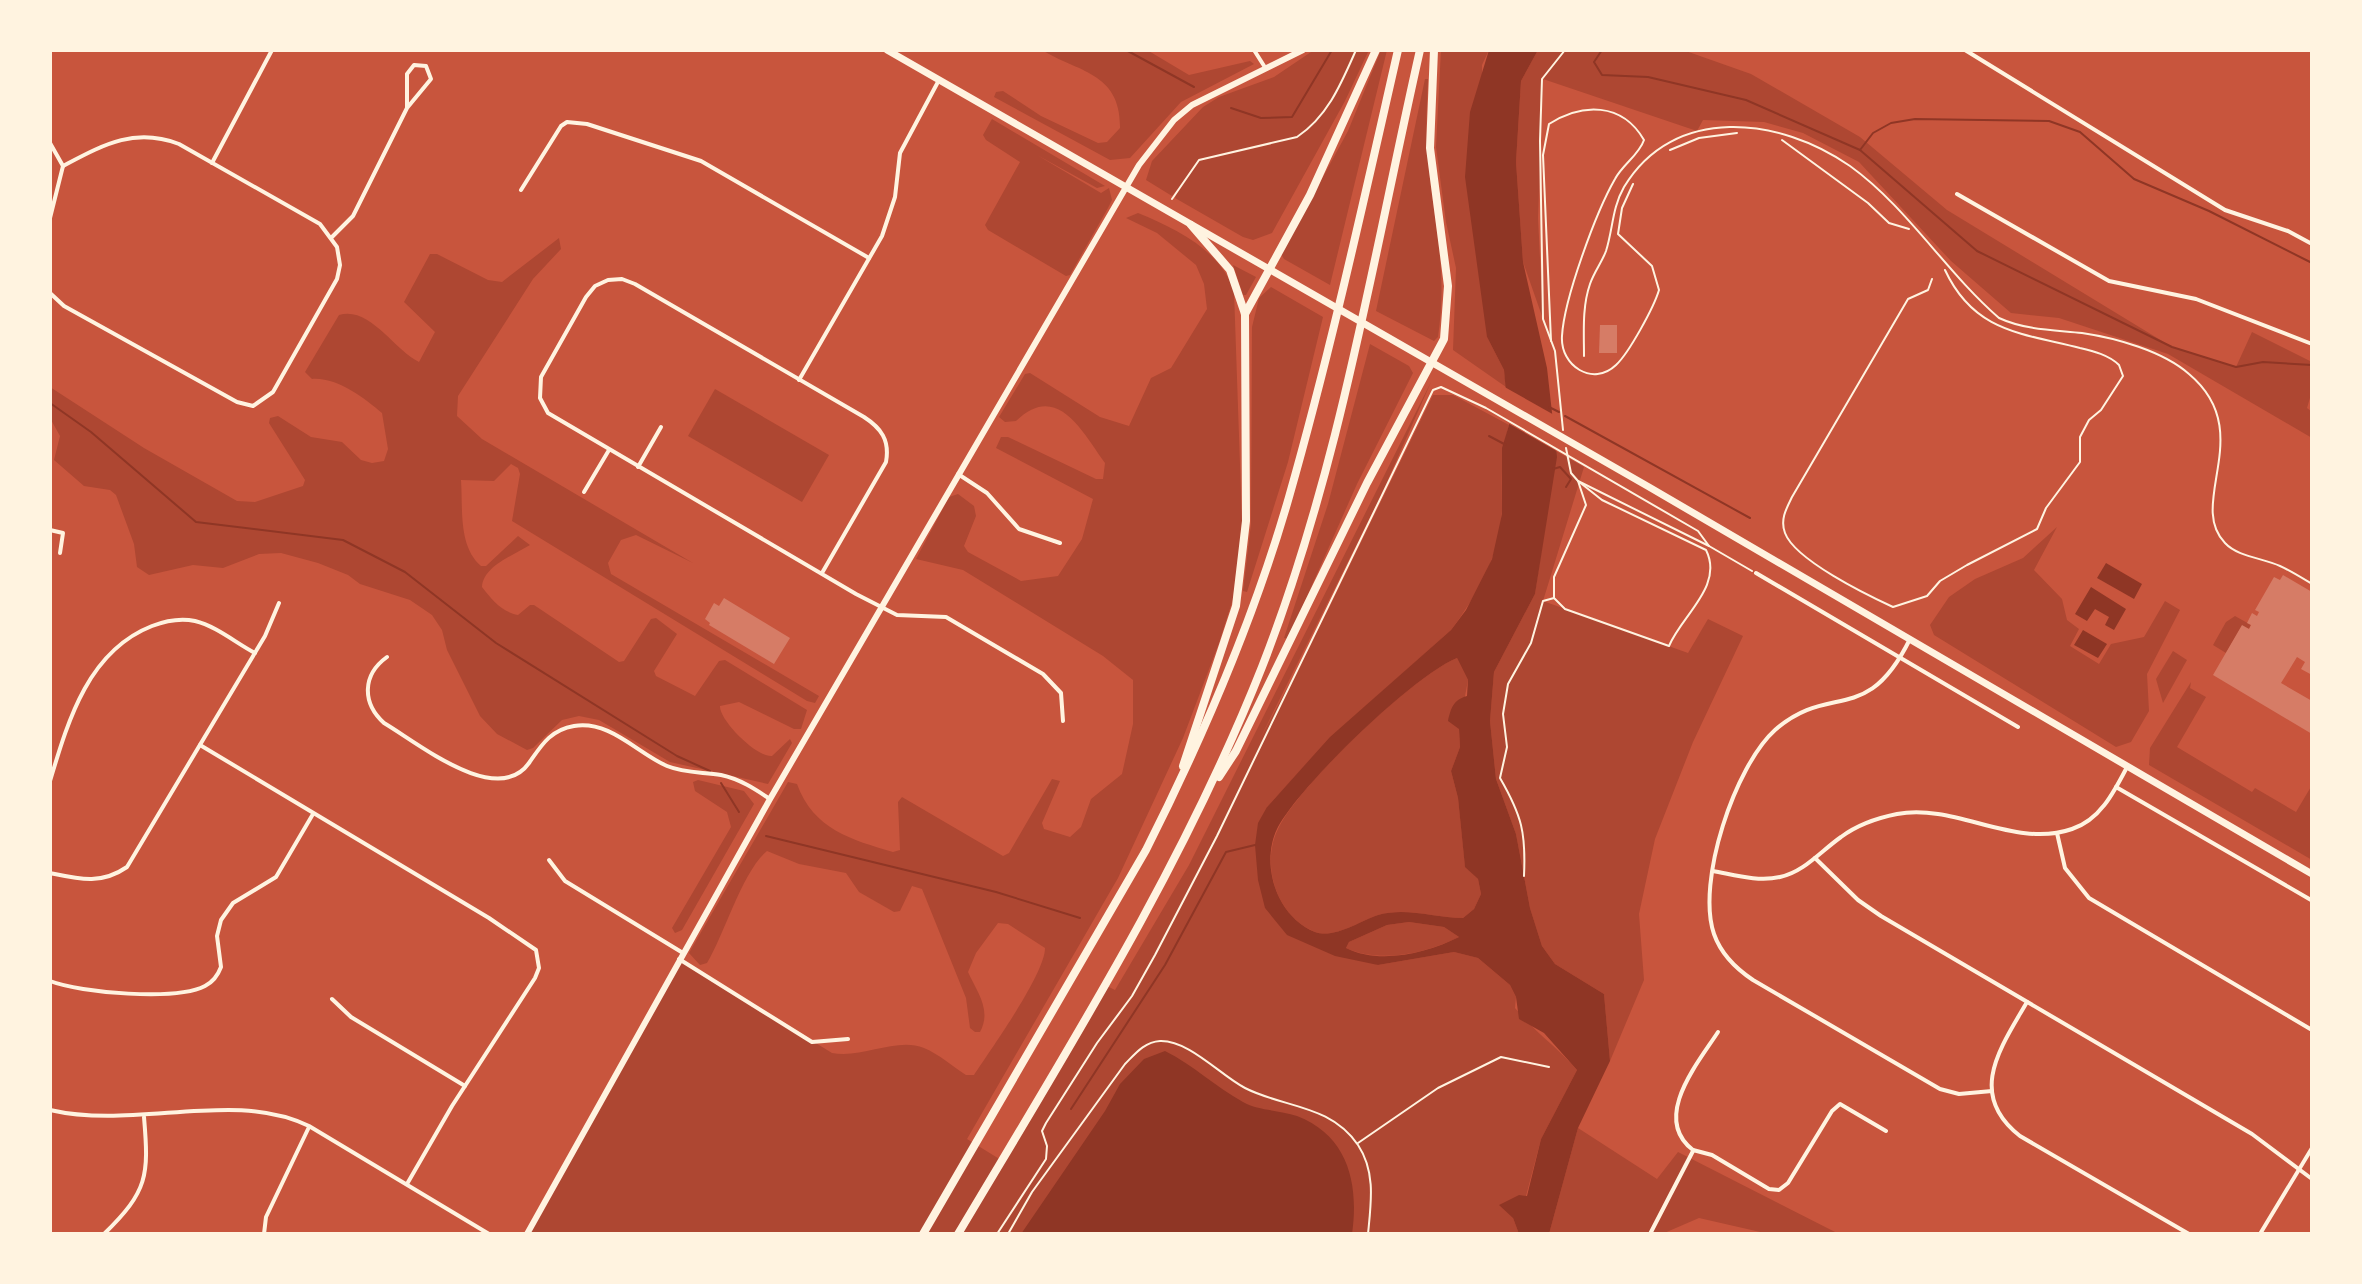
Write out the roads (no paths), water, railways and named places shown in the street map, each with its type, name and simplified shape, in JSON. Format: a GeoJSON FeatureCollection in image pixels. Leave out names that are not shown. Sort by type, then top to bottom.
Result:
{"type":"FeatureCollection","features":[{"type":"Feature","properties":{"kind":"highway"},"geometry":{"type":"LineString","coordinates":[[1245,314],[1266,269],[1310,195],[1376,50]]}},
{"type":"Feature","properties":{"kind":"highway"},"geometry":{"type":"LineString","coordinates":[[923,1234],[1101,932],[1178,787],[1235,654],[1288,498],[1398,50]]}},
{"type":"Feature","properties":{"kind":"highway"},"geometry":{"type":"LineString","coordinates":[[1205,800],[1263,665],[1317,507],[1344,405],[1420,50]]}},
{"type":"Feature","properties":{"kind":"highway"},"geometry":{"type":"LineString","coordinates":[[958,1234],[1128,945],[1205,800],[1236,751],[1367,483],[1444,339],[1448,286],[1430,148],[1434,50]]}},
{"type":"Feature","properties":{"kind":"highway"},"geometry":{"type":"LineString","coordinates":[[1178,787],[1191,733],[1236,606],[1245,553],[1245,314],[1230,270],[1191,225]]}},
{"type":"Feature","properties":{"kind":"main road"},"geometry":{"type":"LineString","coordinates":[[887,50],[1586,450],[2312,874]]}},
{"type":"Feature","properties":{"kind":"main road"},"geometry":{"type":"LineString","coordinates":[[527,1234],[770,799],[1139,165],[1174,120],[1214,92],[1303,50]]}},
{"type":"Feature","properties":{"kind":"street"},"geometry":{"type":"LineString","coordinates":[[212,163],[272,50]]}},
{"type":"Feature","properties":{"kind":"street"},"geometry":{"type":"LineString","coordinates":[[1254,50],[1266,69]]}},
{"type":"Feature","properties":{"kind":"street"},"geometry":{"type":"LineString","coordinates":[[1965,50],[2225,210],[2288,231],[2312,244]]}},
{"type":"Feature","properties":{"kind":"street"},"geometry":{"type":"LineString","coordinates":[[332,237],[353,216],[407,108],[431,79],[426,66],[414,65],[407,74],[407,108]]}},
{"type":"Feature","properties":{"kind":"street"},"geometry":{"type":"LineString","coordinates":[[799,380],[882,236],[895,197],[900,153],[939,80]]}},
{"type":"Feature","properties":{"kind":"street"},"geometry":{"type":"LineString","coordinates":[[521,190],[555,131],[567,122],[587,124],[701,161],[869,258]]}},
{"type":"Feature","properties":{"kind":"street"},"geometry":{"type":"LineString","coordinates":[[50,293],[64,306],[240,403],[253,406],[271,395],[334,286],[340,265],[332,237],[314,221],[158,136],[136,136],[96,148],[63,166]]}},
{"type":"Feature","properties":{"kind":"street"},"geometry":{"type":"LineString","coordinates":[[50,143],[63,166],[50,218]]}},
{"type":"Feature","properties":{"kind":"street"},"geometry":{"type":"LineString","coordinates":[[1957,194],[2109,281],[2196,299],[2312,344]]}},
{"type":"Feature","properties":{"kind":"street"},"geometry":{"type":"LineString","coordinates":[[822,573],[883,468],[887,442],[872,422],[635,284],[622,279],[608,280],[595,286],[539,384],[540,398],[548,413],[881,608],[902,617],[946,617],[1043,674],[1061,693],[1063,721]]}},
{"type":"Feature","properties":{"kind":"street"},"geometry":{"type":"LineString","coordinates":[[638,467],[661,427]]}},
{"type":"Feature","properties":{"kind":"street"},"geometry":{"type":"LineString","coordinates":[[584,492],[609,450]]}},
{"type":"Feature","properties":{"kind":"street"},"geometry":{"type":"LineString","coordinates":[[958,474],[987,493],[1019,529],[1060,543]]}},
{"type":"Feature","properties":{"kind":"street"},"geometry":{"type":"LineString","coordinates":[[50,530],[63,533],[60,553]]}},
{"type":"Feature","properties":{"kind":"street"},"geometry":{"type":"LineString","coordinates":[[1756,573],[2018,727]]}},
{"type":"Feature","properties":{"kind":"street"},"geometry":{"type":"LineString","coordinates":[[50,873],[89,881],[116,875],[127,867],[255,653],[279,603]]}},
{"type":"Feature","properties":{"kind":"street"},"geometry":{"type":"LineString","coordinates":[[50,781],[81,694],[102,661],[130,637],[160,623],[192,620],[255,653]]}},
{"type":"Feature","properties":{"kind":"street"},"geometry":{"type":"LineString","coordinates":[[1910,638],[1885,681],[1863,697],[1791,718],[1762,744],[1737,790],[1722,832],[1713,871],[1711,925],[1722,950],[1739,971],[1940,1089],[1959,1094],[1992,1091]]}},
{"type":"Feature","properties":{"kind":"street"},"geometry":{"type":"LineString","coordinates":[[387,657],[372,672],[368,683],[373,712],[384,723],[480,778],[499,781],[514,776],[525,768],[548,737],[568,727],[583,725],[607,731],[663,764],[742,782],[770,799]]}},
{"type":"Feature","properties":{"kind":"street"},"geometry":{"type":"LineString","coordinates":[[200,745],[530,943],[539,958],[535,978],[465,1086],[407,1184]]}},
{"type":"Feature","properties":{"kind":"street"},"geometry":{"type":"LineString","coordinates":[[1713,871],[1750,878],[1779,878],[1815,858],[1858,827],[1908,813],[1943,813],[1999,829],[2057,833],[2093,818],[2128,766]]}},
{"type":"Feature","properties":{"kind":"street"},"geometry":{"type":"LineString","coordinates":[[2116,787],[2311,900]]}},
{"type":"Feature","properties":{"kind":"street"},"geometry":{"type":"LineString","coordinates":[[50,981],[95,994],[192,990],[208,985],[221,967],[217,936],[221,920],[233,903],[276,877],[313,814]]}},
{"type":"Feature","properties":{"kind":"street"},"geometry":{"type":"LineString","coordinates":[[2057,833],[2065,868],[2089,898],[2312,1030]]}},
{"type":"Feature","properties":{"kind":"street"},"geometry":{"type":"LineString","coordinates":[[1815,858],[1858,900],[1881,916],[2252,1134],[2312,1179]]}},
{"type":"Feature","properties":{"kind":"street"},"geometry":{"type":"LineString","coordinates":[[549,860],[565,881],[812,1042],[848,1039]]}},
{"type":"Feature","properties":{"kind":"street"},"geometry":{"type":"LineString","coordinates":[[332,999],[351,1017],[465,1086]]}},
{"type":"Feature","properties":{"kind":"street"},"geometry":{"type":"LineString","coordinates":[[2027,1002],[1997,1053],[1992,1091],[1999,1113],[2020,1136],[2189,1234]]}},
{"type":"Feature","properties":{"kind":"street"},"geometry":{"type":"LineString","coordinates":[[1718,1032],[1685,1085],[1675,1108],[1682,1138],[1693,1150],[1707,1152],[1769,1189],[1779,1190],[1788,1183],[1836,1106],[1847,1106],[1886,1131]]}},
{"type":"Feature","properties":{"kind":"street"},"geometry":{"type":"LineString","coordinates":[[50,1110],[88,1117],[257,1111],[285,1116],[309,1126],[489,1234]]}},
{"type":"Feature","properties":{"kind":"street"},"geometry":{"type":"LineString","coordinates":[[104,1234],[121,1218],[147,1175],[144,1117]]}},
{"type":"Feature","properties":{"kind":"street"},"geometry":{"type":"LineString","coordinates":[[264,1234],[266,1217],[309,1126]]}},
{"type":"Feature","properties":{"kind":"street"},"geometry":{"type":"LineString","coordinates":[[2260,1234],[2312,1148]]}},
{"type":"Feature","properties":{"kind":"street"},"geometry":{"type":"LineString","coordinates":[[1650,1234],[1693,1150]]}},
{"type":"Feature","properties":{"kind":"lane"},"geometry":{"type":"LineString","coordinates":[[1584,356],[1584,309],[1589,284],[1606,250],[1617,201],[1636,171],[1664,146],[1697,131],[1746,126],[1784,134],[1825,151],[1864,177],[1999,318],[2020,326],[2103,337],[2165,359],[2191,375],[2214,405],[2222,432],[2213,508],[2218,534],[2232,549],[2280,566],[2312,584]]}},
{"type":"Feature","properties":{"kind":"waterway"},"geometry":{"type":"LineString","coordinates":[[1126,50],[1194,87]]}},
{"type":"Feature","properties":{"kind":"waterway"},"geometry":{"type":"LineString","coordinates":[[1231,108],[1261,118],[1292,117],[1332,50]]}},
{"type":"Feature","properties":{"kind":"waterway"},"geometry":{"type":"LineString","coordinates":[[1602,50],[1594,62],[1602,75],[1648,77],[1746,100],[1860,150],[1977,251],[2172,347],[2236,367],[2263,362],[2312,365]]}},
{"type":"Feature","properties":{"kind":"waterway"},"geometry":{"type":"LineString","coordinates":[[1860,150],[1873,133],[1891,123],[1915,119],[2049,121],[2080,132],[2134,179],[2209,211],[2312,263]]}},
{"type":"Feature","properties":{"kind":"waterway"},"geometry":{"type":"LineString","coordinates":[[50,403],[91,432],[196,522],[343,540],[405,572],[496,643],[677,756],[710,771]]}},
{"type":"Feature","properties":{"kind":"waterway"},"geometry":{"type":"LineString","coordinates":[[1549,407],[1559,412]]}},
{"type":"Feature","properties":{"kind":"waterway"},"geometry":{"type":"LineString","coordinates":[[1565,416],[1750,518]]}},
{"type":"Feature","properties":{"kind":"waterway"},"geometry":{"type":"LineString","coordinates":[[1489,436],[1506,445]]}},
{"type":"Feature","properties":{"kind":"waterway"},"geometry":{"type":"LineString","coordinates":[[1553,469],[1560,467],[1571,479],[1566,487]]}},
{"type":"Feature","properties":{"kind":"waterway"},"geometry":{"type":"LineString","coordinates":[[721,783],[739,812]]}},
{"type":"Feature","properties":{"kind":"waterway"},"geometry":{"type":"LineString","coordinates":[[766,836],[996,892],[1080,918]]}},
{"type":"Feature","properties":{"kind":"waterway"},"geometry":{"type":"LineString","coordinates":[[1071,1109],[1165,965],[1226,852],[1255,845]]}}]}
